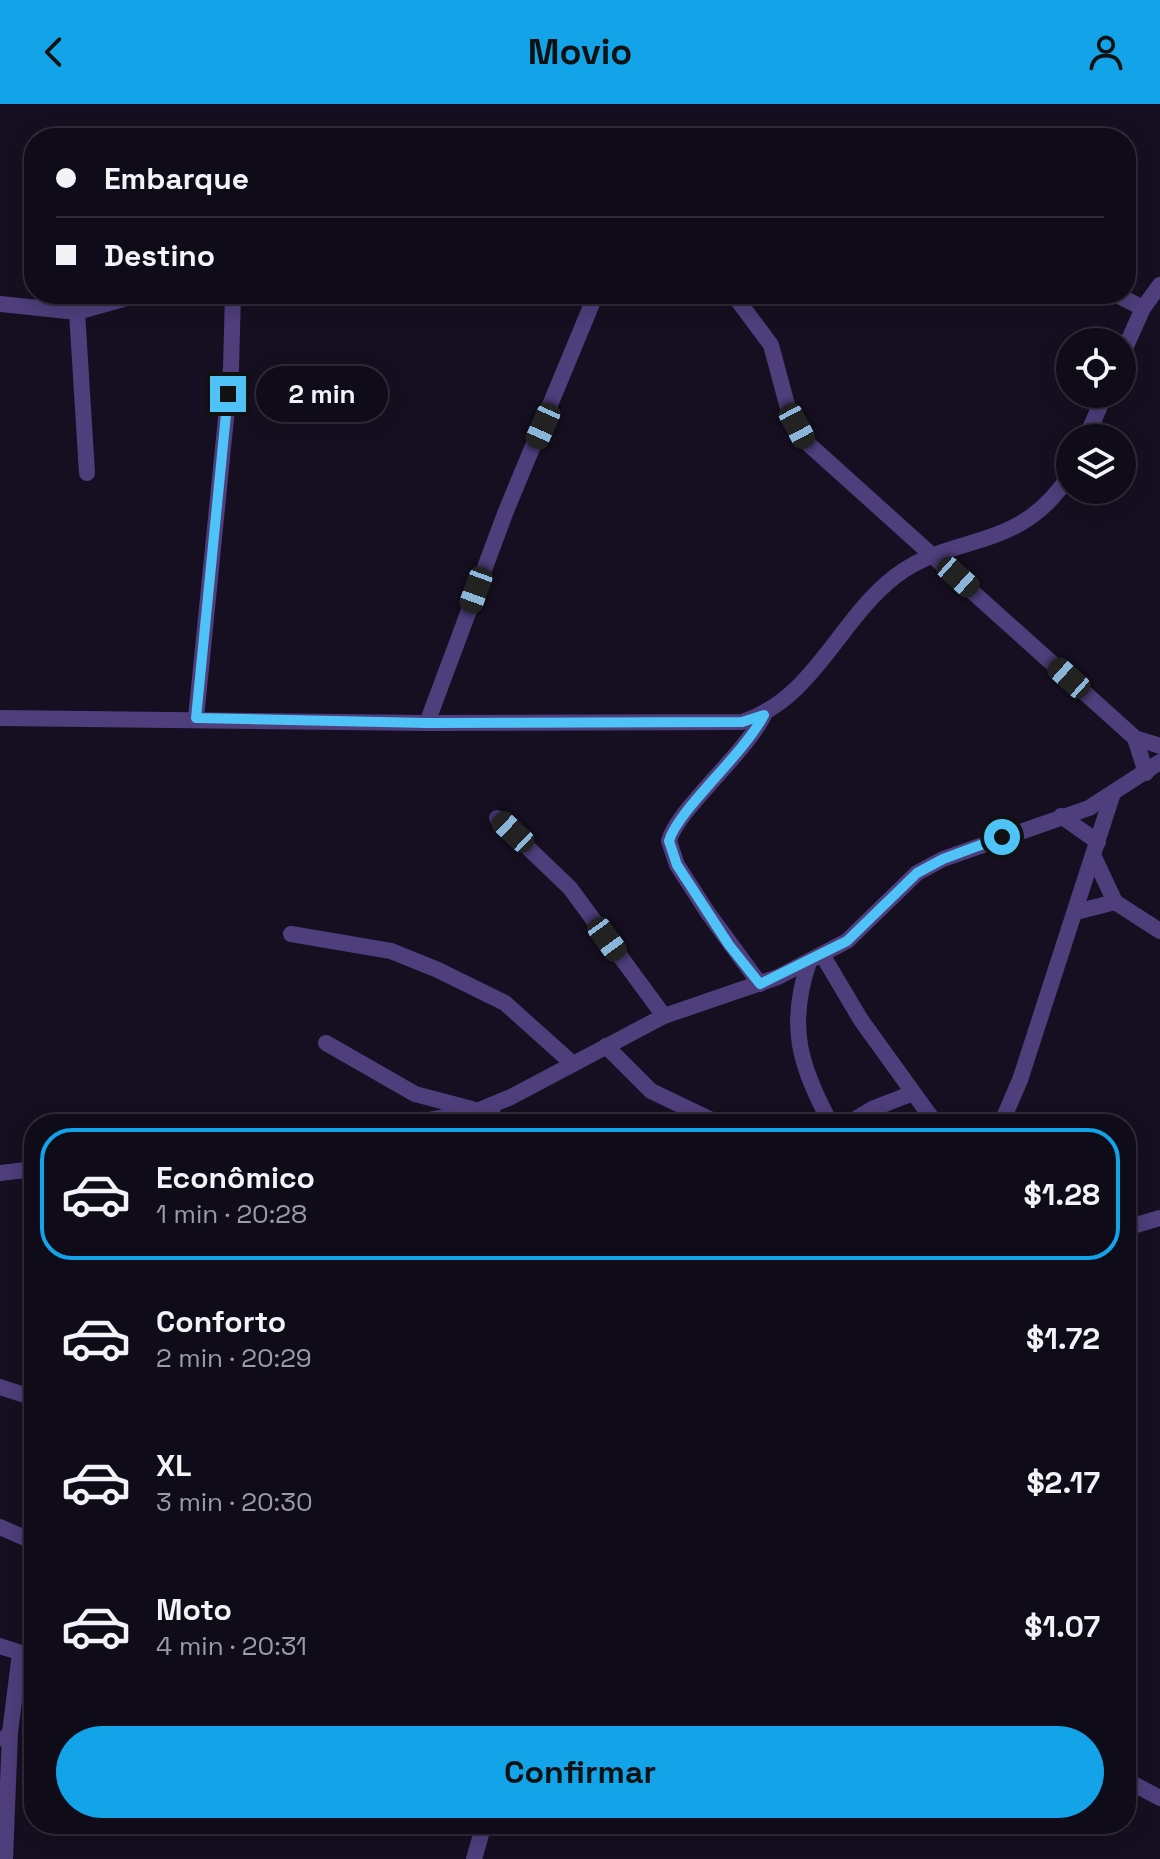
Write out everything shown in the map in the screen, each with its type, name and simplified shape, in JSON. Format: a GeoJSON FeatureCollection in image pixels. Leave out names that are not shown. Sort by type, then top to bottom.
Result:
{"type":"FeatureCollection","features":[{"type":"Feature","properties":{"kind":"street"},"geometry":{"type":"LineString","coordinates":[[1134,328],[1143,308],[1160,285]]}},
{"type":"Feature","properties":{"kind":"street"},"geometry":{"type":"LineString","coordinates":[[0,304],[77,312],[105,304]]}},
{"type":"Feature","properties":{"kind":"street"},"geometry":{"type":"LineString","coordinates":[[196,718],[231,368],[233,304]]}},
{"type":"Feature","properties":{"kind":"street"},"geometry":{"type":"LineString","coordinates":[[427,723],[506,511],[592,304]]}},
{"type":"Feature","properties":{"kind":"street"},"geometry":{"type":"LineString","coordinates":[[740,304],[771,345],[789,412],[804,440],[1135,738],[1160,746]]}},
{"type":"Feature","properties":{"kind":"street"},"geometry":{"type":"LineString","coordinates":[[1135,304],[1143,308]]}},
{"type":"Feature","properties":{"kind":"street"},"geometry":{"type":"LineString","coordinates":[[77,312],[87,473]]}},
{"type":"Feature","properties":{"kind":"street"},"geometry":{"type":"LineString","coordinates":[[0,718],[427,723],[742,722],[764,715],[789,696],[885,584],[936,557],[1015,529],[1039,514],[1056,492]]}},
{"type":"Feature","properties":{"kind":"street"},"geometry":{"type":"LineString","coordinates":[[760,984],[729,945],[677,865],[669,841],[681,820],[747,744],[764,715]]}},
{"type":"Feature","properties":{"kind":"street"},"geometry":{"type":"LineString","coordinates":[[1135,738],[1146,773]]}},
{"type":"Feature","properties":{"kind":"street"},"geometry":{"type":"LineString","coordinates":[[455,1114],[485,1108],[664,1016],[760,984],[816,959],[868,924],[917,873],[943,859],[1112,796],[1160,762]]}},
{"type":"Feature","properties":{"kind":"street"},"geometry":{"type":"LineString","coordinates":[[1005,1114],[1020,1080],[1112,796]]}},
{"type":"Feature","properties":{"kind":"street"},"geometry":{"type":"LineString","coordinates":[[1061,816],[1096,849],[1115,902],[1160,931]]}},
{"type":"Feature","properties":{"kind":"street"},"geometry":{"type":"LineString","coordinates":[[497,818],[570,888],[664,1016]]}},
{"type":"Feature","properties":{"kind":"street"},"geometry":{"type":"LineString","coordinates":[[1076,912],[1115,902]]}},
{"type":"Feature","properties":{"kind":"street"},"geometry":{"type":"LineString","coordinates":[[291,934],[391,951],[438,970],[505,1003],[573,1064]]}},
{"type":"Feature","properties":{"kind":"street"},"geometry":{"type":"LineString","coordinates":[[816,959],[797,995],[797,1035],[804,1069],[826,1114]]}},
{"type":"Feature","properties":{"kind":"street"},"geometry":{"type":"LineString","coordinates":[[816,959],[929,1114]]}},
{"type":"Feature","properties":{"kind":"street"},"geometry":{"type":"LineString","coordinates":[[778,977],[797,995]]}},
{"type":"Feature","properties":{"kind":"street"},"geometry":{"type":"LineString","coordinates":[[326,1043],[415,1094],[485,1108]]}},
{"type":"Feature","properties":{"kind":"street"},"geometry":{"type":"LineString","coordinates":[[606,1046],[651,1091],[699,1114]]}},
{"type":"Feature","properties":{"kind":"street"},"geometry":{"type":"LineString","coordinates":[[864,1114],[913,1093]]}},
{"type":"Feature","properties":{"kind":"street"},"geometry":{"type":"LineString","coordinates":[[485,1108],[488,1114]]}},
{"type":"Feature","properties":{"kind":"street"},"geometry":{"type":"LineString","coordinates":[[0,1173],[24,1170]]}},
{"type":"Feature","properties":{"kind":"street"},"geometry":{"type":"LineString","coordinates":[[1136,1225],[1160,1218]]}},
{"type":"Feature","properties":{"kind":"street"},"geometry":{"type":"LineString","coordinates":[[0,1387],[24,1395]]}},
{"type":"Feature","properties":{"kind":"street"},"geometry":{"type":"LineString","coordinates":[[0,1527],[24,1538]]}},
{"type":"Feature","properties":{"kind":"street"},"geometry":{"type":"LineString","coordinates":[[0,1646],[24,1654]]}},
{"type":"Feature","properties":{"kind":"street"},"geometry":{"type":"LineString","coordinates":[[5,1859],[5,1738],[24,1666]]}},
{"type":"Feature","properties":{"kind":"street"},"geometry":{"type":"LineString","coordinates":[[1136,1785],[1160,1798]]}},
{"type":"Feature","properties":{"kind":"street"},"geometry":{"type":"LineString","coordinates":[[474,1859],[481,1834]]}},
{"type":"Feature","properties":{"kind":"route"},"geometry":{"type":"LineString","coordinates":[[228,394],[196,718],[427,723],[742,722],[764,715],[747,744],[681,820],[669,841],[677,865],[697,891],[729,945],[760,984],[823,956],[847,941],[868,924],[917,873],[943,859],[1002,837]]}}]}
